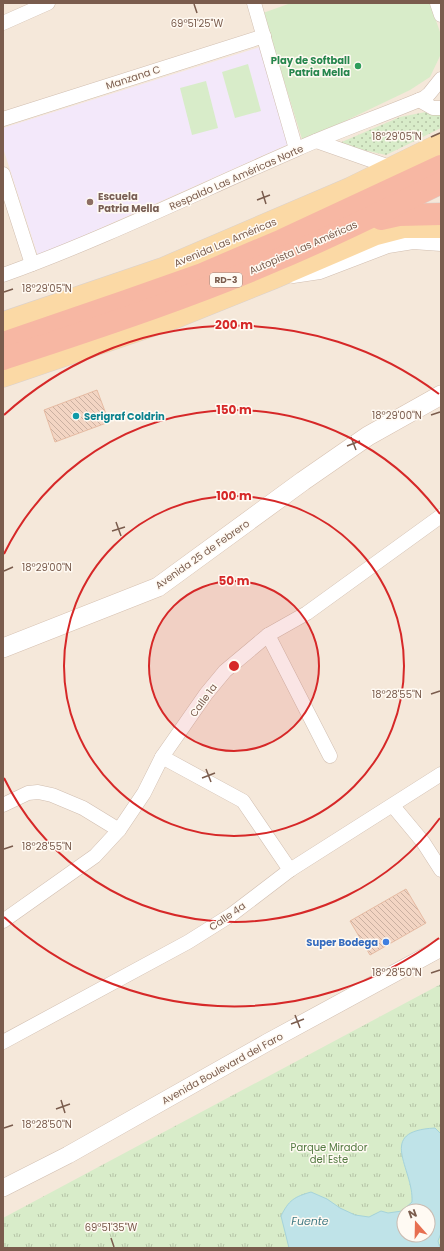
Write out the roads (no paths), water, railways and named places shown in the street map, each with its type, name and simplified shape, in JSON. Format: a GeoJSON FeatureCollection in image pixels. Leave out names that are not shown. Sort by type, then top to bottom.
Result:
{"type":"FeatureCollection","features":[{"type":"Feature","properties":{"kind":"highway","name":"Autopista Las Américas"},"geometry":{"type":"LineString","coordinates":[[3,343],[202,274],[282,240],[441,166]]}},
{"type":"Feature","properties":{"kind":"highway","name":"Autopista Las Américas"},"geometry":{"type":"LineString","coordinates":[[3,359],[142,313],[278,260],[441,183]]}},
{"type":"Feature","properties":{"kind":"highway"},"geometry":{"type":"LineString","coordinates":[[340,232],[374,221],[400,216],[441,214]]}},
{"type":"Feature","properties":{"kind":"main road","name":"Avenida Las Américas"},"geometry":{"type":"LineString","coordinates":[[3,323],[162,269],[351,188],[441,144]]}},
{"type":"Feature","properties":{"kind":"main road"},"geometry":{"type":"LineString","coordinates":[[3,376],[176,317],[376,234],[404,228],[441,227]]}},
{"type":"Feature","properties":{"kind":"main road","name":"Avenida 25 de Febrero"},"geometry":{"type":"LineString","coordinates":[[3,648],[158,587],[303,480],[382,417],[427,390],[441,384]]}},
{"type":"Feature","properties":{"kind":"main road","name":"Avenida 25 de Febrero"},"geometry":{"type":"LineString","coordinates":[[303,480],[368,436],[441,395]]}},
{"type":"Feature","properties":{"kind":"street"},"geometry":{"type":"LineString","coordinates":[[3,23],[48,3]]}},
{"type":"Feature","properties":{"kind":"street"},"geometry":{"type":"LineString","coordinates":[[254,3],[296,149]]}},
{"type":"Feature","properties":{"kind":"street"},"geometry":{"type":"LineString","coordinates":[[437,3],[441,15]]}},
{"type":"Feature","properties":{"kind":"street","name":"Manzana C"},"geometry":{"type":"LineString","coordinates":[[3,119],[264,36]]}},
{"type":"Feature","properties":{"kind":"street","name":"Respaldo Las Américas Norte"},"geometry":{"type":"LineString","coordinates":[[3,275],[167,208],[296,149],[418,100],[429,94],[441,79]]}},
{"type":"Feature","properties":{"kind":"street"},"geometry":{"type":"LineString","coordinates":[[418,100],[433,108],[441,108]]}},
{"type":"Feature","properties":{"kind":"street"},"geometry":{"type":"LineString","coordinates":[[316,141],[393,168]]}},
{"type":"Feature","properties":{"kind":"street"},"geometry":{"type":"LineString","coordinates":[[3,174],[32,264]]}},
{"type":"Feature","properties":{"kind":"street"},"geometry":{"type":"LineString","coordinates":[[273,278],[320,272],[388,246],[413,242],[441,244]]}},
{"type":"Feature","properties":{"kind":"street","name":"Calle 1a"},"geometry":{"type":"LineString","coordinates":[[3,921],[95,856],[119,830],[144,793],[162,757],[206,694],[225,671],[268,635],[307,613],[441,516]]}},
{"type":"Feature","properties":{"kind":"street"},"geometry":{"type":"LineString","coordinates":[[268,635],[330,756]]}},
{"type":"Feature","properties":{"kind":"street"},"geometry":{"type":"LineString","coordinates":[[162,757],[243,801],[290,870]]}},
{"type":"Feature","properties":{"kind":"street","name":"Calle 4a"},"geometry":{"type":"LineString","coordinates":[[3,1042],[188,942],[230,915],[290,870],[393,806],[441,774]]}},
{"type":"Feature","properties":{"kind":"street"},"geometry":{"type":"LineString","coordinates":[[3,805],[28,793],[38,792],[52,795],[83,808],[119,830]]}},
{"type":"Feature","properties":{"kind":"street"},"geometry":{"type":"LineString","coordinates":[[393,806],[423,842],[441,870]]}},
{"type":"Feature","properties":{"kind":"street","name":"Avenida Boulevard del Faro"},"geometry":{"type":"LineString","coordinates":[[3,1188],[68,1155],[268,1042],[441,948]]}},
{"type":"Feature","properties":{"kind":"water","name":"Fuente"},"geometry":{"type":"Polygon","coordinates":[[[435,1128],[441,1134],[441,1233],[438,1241],[440,1248],[289,1248],[281,1216],[293,1200],[311,1192],[327,1199],[340,1208],[355,1215],[369,1217],[381,1211],[388,1213],[396,1212],[396,1243],[436,1243],[436,1203],[411,1203],[411,1189],[402,1153],[402,1144],[406,1136],[417,1131],[435,1128]]]}},
{"type":"Feature","properties":{"kind":"place","name":"Play de Softball Patria Mella"},"geometry":{"type":"Point","coordinates":[358,66]}},
{"type":"Feature","properties":{"kind":"place","name":"Escuela Patria Mella"},"geometry":{"type":"Point","coordinates":[90,202]}},
{"type":"Feature","properties":{"kind":"place","name":"Serigraf Coldrin"},"geometry":{"type":"Point","coordinates":[76,416]}},
{"type":"Feature","properties":{"kind":"place","name":"Super Bodega"},"geometry":{"type":"Point","coordinates":[386,942]}},
{"type":"Feature","properties":{"kind":"park label","name":"Parque Mirador del Este"},"geometry":{"type":"Point","coordinates":[329,1152]}}]}
